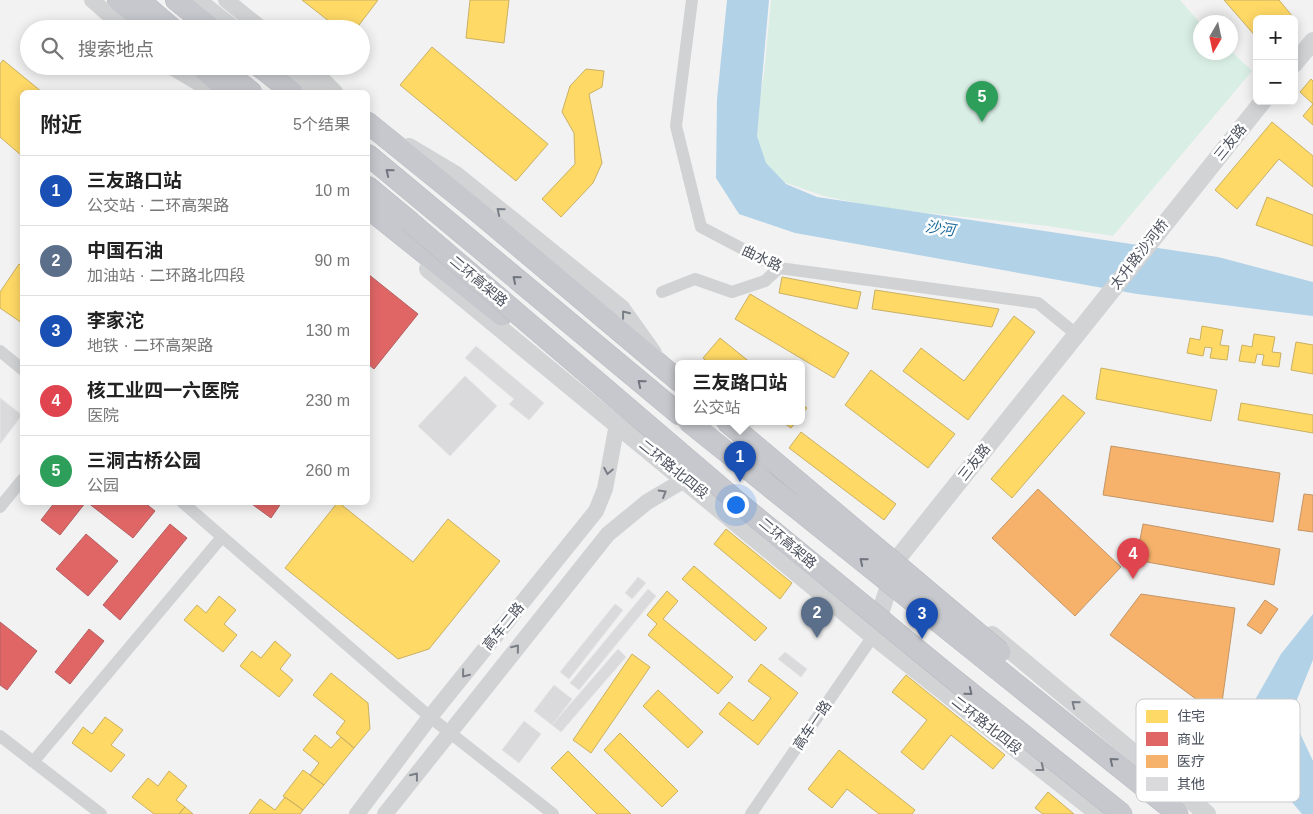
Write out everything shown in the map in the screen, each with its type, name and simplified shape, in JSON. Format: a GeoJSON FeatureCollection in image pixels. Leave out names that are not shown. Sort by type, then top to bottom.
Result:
{"type":"FeatureCollection","features":[{"type":"Feature","properties":{"kind":"highway"},"geometry":{"type":"LineString","coordinates":[[118,0],[140,20]]}},
{"type":"Feature","properties":{"kind":"highway"},"geometry":{"type":"LineString","coordinates":[[138,0],[162,20]]}},
{"type":"Feature","properties":{"kind":"highway"},"geometry":{"type":"LineString","coordinates":[[176,0],[201,20]]}},
{"type":"Feature","properties":{"kind":"highway"},"geometry":{"type":"LineString","coordinates":[[210,75],[227,90]]}},
{"type":"Feature","properties":{"kind":"highway"},"geometry":{"type":"LineString","coordinates":[[230,75],[249,90]]}},
{"type":"Feature","properties":{"kind":"highway"},"geometry":{"type":"LineString","coordinates":[[270,75],[289,90]]}},
{"type":"Feature","properties":{"kind":"highway"},"geometry":{"type":"LineString","coordinates":[[370,124],[675,376]]}},
{"type":"Feature","properties":{"kind":"highway","name":"二环高架路"},"geometry":{"type":"LineString","coordinates":[[370,157],[675,411]]}},
{"type":"Feature","properties":{"kind":"highway","name":"二环高架路"},"geometry":{"type":"LineString","coordinates":[[370,189],[746,509],[947,674],[1122,814]]}},
{"type":"Feature","properties":{"kind":"highway"},"geometry":{"type":"LineString","coordinates":[[370,210],[502,315],[914,656],[947,674]]}},
{"type":"Feature","properties":{"kind":"highway"},"geometry":{"type":"LineString","coordinates":[[693,425],[1136,780]]}},
{"type":"Feature","properties":{"kind":"highway"},"geometry":{"type":"LineString","coordinates":[[731,425],[1029,676],[1054,713]]}},
{"type":"Feature","properties":{"kind":"highway"},"geometry":{"type":"LineString","coordinates":[[1163,802],[1178,814]]}},
{"type":"Feature","properties":{"kind":"main road"},"geometry":{"type":"LineString","coordinates":[[106,0],[137,20]]}},
{"type":"Feature","properties":{"kind":"main road"},"geometry":{"type":"LineString","coordinates":[[197,0],[223,20]]}},
{"type":"Feature","properties":{"kind":"main road"},"geometry":{"type":"LineString","coordinates":[[1297,60],[1313,41]]}},
{"type":"Feature","properties":{"kind":"main road"},"geometry":{"type":"LineString","coordinates":[[198,75],[216,90]]}},
{"type":"Feature","properties":{"kind":"main road"},"geometry":{"type":"LineString","coordinates":[[294,75],[316,90]]}},
{"type":"Feature","properties":{"kind":"main road","name":"三友路"},"geometry":{"type":"LineString","coordinates":[[1178,205],[1260,105]]}},
{"type":"Feature","properties":{"kind":"main road"},"geometry":{"type":"LineString","coordinates":[[370,123],[456,175],[621,308],[660,362],[675,375]]}},
{"type":"Feature","properties":{"kind":"main road","name":"太升路沙河桥"},"geometry":{"type":"LineString","coordinates":[[1101,302],[1178,205]]}},
{"type":"Feature","properties":{"kind":"main road","name":"二环路北四段"},"geometry":{"type":"LineString","coordinates":[[370,217],[477,311],[686,479],[873,636],[1099,814]]}},
{"type":"Feature","properties":{"kind":"main road","name":"三友路"},"geometry":{"type":"LineString","coordinates":[[873,636],[898,558],[1101,302]]}},
{"type":"Feature","properties":{"kind":"main road"},"geometry":{"type":"LineString","coordinates":[[737,425],[1136,755]]}},
{"type":"Feature","properties":{"kind":"main road"},"geometry":{"type":"LineString","coordinates":[[1193,802],[1207,814]]}},
{"type":"Feature","properties":{"kind":"street"},"geometry":{"type":"LineString","coordinates":[[92,0],[115,20]]}},
{"type":"Feature","properties":{"kind":"street"},"geometry":{"type":"LineString","coordinates":[[226,0],[251,20]]}},
{"type":"Feature","properties":{"kind":"street","name":"曲水路"},"geometry":{"type":"LineString","coordinates":[[692,0],[676,126],[702,227],[779,268],[1038,303],[1076,334]]}},
{"type":"Feature","properties":{"kind":"street"},"geometry":{"type":"LineString","coordinates":[[185,75],[211,90]]}},
{"type":"Feature","properties":{"kind":"street"},"geometry":{"type":"LineString","coordinates":[[318,75],[333,90]]}},
{"type":"Feature","properties":{"kind":"street"},"geometry":{"type":"LineString","coordinates":[[662,292],[695,279],[732,292],[765,282],[779,268]]}},
{"type":"Feature","properties":{"kind":"street"},"geometry":{"type":"LineString","coordinates":[[0,351],[20,367]]}},
{"type":"Feature","properties":{"kind":"street","name":"高车二路"},"geometry":{"type":"LineString","coordinates":[[357,814],[430,717],[596,511],[605,489],[618,424]]}},
{"type":"Feature","properties":{"kind":"street","name":"高车二路"},"geometry":{"type":"LineString","coordinates":[[385,814],[608,534],[647,502],[686,479]]}},
{"type":"Feature","properties":{"kind":"street"},"geometry":{"type":"LineString","coordinates":[[0,508],[20,483]]}},
{"type":"Feature","properties":{"kind":"street"},"geometry":{"type":"LineString","coordinates":[[185,505],[430,717],[553,814]]}},
{"type":"Feature","properties":{"kind":"street"},"geometry":{"type":"LineString","coordinates":[[33,762],[222,537]]}},
{"type":"Feature","properties":{"kind":"street","name":"高车一路"},"geometry":{"type":"LineString","coordinates":[[751,814],[873,636]]}},
{"type":"Feature","properties":{"kind":"street"},"geometry":{"type":"LineString","coordinates":[[0,736],[102,814]]}},
{"type":"Feature","properties":{"kind":"green space"},"geometry":{"type":"Polygon","coordinates":[[[771,0],[1180,0],[1193,15],[1193,60],[1238,60],[1238,58],[1252,71],[1113,236],[1048,226],[881,208],[824,196],[772,178],[751,143],[764,74],[771,0]]]}},
{"type":"Feature","properties":{"kind":"water","name":"沙河"},"geometry":{"type":"Polygon","coordinates":[[[727,0],[769,0],[757,136],[766,163],[786,184],[817,197],[1218,257],[1313,282],[1313,316],[1137,294],[795,233],[739,214],[716,178],[717,99],[727,0]]]}},
{"type":"Feature","properties":{"kind":"water"},"geometry":{"type":"Polygon","coordinates":[[[1313,614],[1313,660],[1297,699],[1256,699],[1281,654],[1313,614]]]}},
{"type":"Feature","properties":{"kind":"water"},"geometry":{"type":"Polygon","coordinates":[[[1300,733],[1313,761],[1313,814],[1302,814],[1292,802],[1300,802],[1300,733]]]}},
{"type":"Feature","properties":{"kind":"building: 住宅"},"geometry":{"type":"Polygon","coordinates":[[[302,0],[378,0],[363,20],[328,20],[302,0]]]}},
{"type":"Feature","properties":{"kind":"building: 住宅"},"geometry":{"type":"Polygon","coordinates":[[[470,0],[509,0],[504,43],[466,38],[470,0]]]}},
{"type":"Feature","properties":{"kind":"building: 住宅"},"geometry":{"type":"Polygon","coordinates":[[[1224,0],[1279,0],[1291,15],[1253,15],[1253,33],[1224,0]]]}},
{"type":"Feature","properties":{"kind":"building: 住宅"},"geometry":{"type":"Polygon","coordinates":[[[432,47],[548,144],[516,181],[400,85],[432,47]]]}},
{"type":"Feature","properties":{"kind":"building: 住宅"},"geometry":{"type":"Polygon","coordinates":[[[3,60],[40,90],[20,90],[20,154],[0,137],[0,64],[3,60]]]}},
{"type":"Feature","properties":{"kind":"building: 住宅"},"geometry":{"type":"Polygon","coordinates":[[[586,69],[604,71],[602,87],[589,94],[602,163],[593,183],[561,217],[542,199],[575,164],[574,133],[562,112],[570,86],[586,69]]]}},
{"type":"Feature","properties":{"kind":"building: 住宅"},"geometry":{"type":"Polygon","coordinates":[[[1311,79],[1313,81],[1313,104],[1300,92],[1311,79]]]}},
{"type":"Feature","properties":{"kind":"building: 住宅"},"geometry":{"type":"Polygon","coordinates":[[[1313,104],[1313,125],[1303,116],[1313,104]]]}},
{"type":"Feature","properties":{"kind":"building: 住宅"},"geometry":{"type":"Polygon","coordinates":[[[1272,122],[1313,156],[1313,187],[1279,159],[1237,209],[1215,190],[1272,122]]]}},
{"type":"Feature","properties":{"kind":"building: 住宅"},"geometry":{"type":"Polygon","coordinates":[[[1267,197],[1313,215],[1313,246],[1256,225],[1267,197]]]}},
{"type":"Feature","properties":{"kind":"building: 住宅"},"geometry":{"type":"Polygon","coordinates":[[[20,265],[20,322],[0,308],[0,292],[20,265]]]}},
{"type":"Feature","properties":{"kind":"building: 住宅"},"geometry":{"type":"Polygon","coordinates":[[[782,277],[861,292],[857,309],[779,293],[782,277]]]}},
{"type":"Feature","properties":{"kind":"building: 住宅"},"geometry":{"type":"Polygon","coordinates":[[[875,290],[999,309],[992,327],[872,309],[875,290]]]}},
{"type":"Feature","properties":{"kind":"building: 住宅"},"geometry":{"type":"Polygon","coordinates":[[[750,294],[849,353],[834,378],[735,319],[750,294]]]}},
{"type":"Feature","properties":{"kind":"building: 住宅"},"geometry":{"type":"Polygon","coordinates":[[[1014,316],[1035,332],[968,420],[903,371],[921,348],[964,381],[1014,316]]]}},
{"type":"Feature","properties":{"kind":"building: 住宅"},"geometry":{"type":"Polygon","coordinates":[[[1202,326],[1223,330],[1220,345],[1229,346],[1227,360],[1210,358],[1212,348],[1205,347],[1203,356],[1187,353],[1190,338],[1200,340],[1202,326]]]}},
{"type":"Feature","properties":{"kind":"building: 住宅"},"geometry":{"type":"Polygon","coordinates":[[[1254,334],[1275,337],[1272,352],[1281,353],[1279,367],[1262,365],[1264,355],[1257,354],[1255,363],[1239,361],[1242,345],[1252,347],[1254,334]]]}},
{"type":"Feature","properties":{"kind":"building: 住宅"},"geometry":{"type":"Polygon","coordinates":[[[720,338],[747,360],[705,360],[703,358],[720,338]]]}},
{"type":"Feature","properties":{"kind":"building: 住宅"},"geometry":{"type":"Polygon","coordinates":[[[1296,342],[1313,345],[1313,374],[1291,370],[1296,342]]]}},
{"type":"Feature","properties":{"kind":"building: 住宅"},"geometry":{"type":"Polygon","coordinates":[[[1101,368],[1217,390],[1211,421],[1096,399],[1101,368]]]}},
{"type":"Feature","properties":{"kind":"building: 住宅"},"geometry":{"type":"Polygon","coordinates":[[[871,370],[955,434],[928,468],[845,405],[871,370]]]}},
{"type":"Feature","properties":{"kind":"building: 住宅"},"geometry":{"type":"Polygon","coordinates":[[[1063,395],[1085,413],[1012,498],[991,479],[1063,395]]]}},
{"type":"Feature","properties":{"kind":"building: 住宅"},"geometry":{"type":"Polygon","coordinates":[[[1241,403],[1313,415],[1313,433],[1238,420],[1241,403]]]}},
{"type":"Feature","properties":{"kind":"building: 住宅"},"geometry":{"type":"Polygon","coordinates":[[[801,432],[896,504],[884,520],[789,448],[801,432]]]}},
{"type":"Feature","properties":{"kind":"building: 住宅"},"geometry":{"type":"Polygon","coordinates":[[[336,505],[342,505],[413,562],[448,519],[500,561],[429,649],[398,659],[285,568],[336,505]]]}},
{"type":"Feature","properties":{"kind":"building: 住宅"},"geometry":{"type":"Polygon","coordinates":[[[726,529],[792,583],[780,599],[714,544],[726,529]]]}},
{"type":"Feature","properties":{"kind":"building: 住宅"},"geometry":{"type":"Polygon","coordinates":[[[694,566],[767,628],[755,641],[682,579],[694,566]]]}},
{"type":"Feature","properties":{"kind":"building: 住宅"},"geometry":{"type":"Polygon","coordinates":[[[667,591],[678,601],[663,619],[733,677],[718,694],[648,635],[657,624],[647,615],[667,591]]]}},
{"type":"Feature","properties":{"kind":"building: 住宅"},"geometry":{"type":"Polygon","coordinates":[[[219,596],[236,610],[224,624],[237,635],[223,652],[184,620],[197,605],[206,613],[219,596]]]}},
{"type":"Feature","properties":{"kind":"building: 住宅"},"geometry":{"type":"Polygon","coordinates":[[[275,641],[291,655],[280,669],[293,680],[279,697],[240,666],[252,651],[261,658],[275,641]]]}},
{"type":"Feature","properties":{"kind":"building: 住宅"},"geometry":{"type":"Polygon","coordinates":[[[632,654],[650,667],[591,753],[573,740],[632,654]]]}},
{"type":"Feature","properties":{"kind":"building: 住宅"},"geometry":{"type":"Polygon","coordinates":[[[761,664],[798,693],[758,745],[719,714],[729,702],[753,721],[771,698],[748,681],[761,664]]]}},
{"type":"Feature","properties":{"kind":"building: 住宅"},"geometry":{"type":"Polygon","coordinates":[[[331,673],[368,703],[370,729],[354,748],[336,733],[345,721],[313,695],[331,673]]]}},
{"type":"Feature","properties":{"kind":"building: 住宅"},"geometry":{"type":"Polygon","coordinates":[[[906,675],[1005,755],[993,769],[951,735],[923,770],[901,752],[927,720],[892,692],[906,675]]]}},
{"type":"Feature","properties":{"kind":"building: 住宅"},"geometry":{"type":"Polygon","coordinates":[[[658,690],[703,732],[688,748],[643,706],[658,690]]]}},
{"type":"Feature","properties":{"kind":"building: 住宅"},"geometry":{"type":"Polygon","coordinates":[[[105,717],[123,730],[111,745],[125,755],[111,772],[72,743],[83,727],[92,734],[105,717]]]}},
{"type":"Feature","properties":{"kind":"building: 住宅"},"geometry":{"type":"Polygon","coordinates":[[[620,733],[678,791],[662,807],[604,750],[620,733]]]}},
{"type":"Feature","properties":{"kind":"building: 住宅"},"geometry":{"type":"Polygon","coordinates":[[[315,735],[331,748],[341,737],[354,748],[324,785],[310,775],[319,763],[303,750],[315,735]]]}},
{"type":"Feature","properties":{"kind":"building: 住宅"},"geometry":{"type":"Polygon","coordinates":[[[839,750],[915,810],[912,814],[879,814],[847,789],[832,808],[808,789],[839,750]]]}},
{"type":"Feature","properties":{"kind":"building: 住宅"},"geometry":{"type":"Polygon","coordinates":[[[568,751],[631,814],[597,814],[551,768],[568,751]]]}},
{"type":"Feature","properties":{"kind":"building: 住宅"},"geometry":{"type":"Polygon","coordinates":[[[303,770],[324,785],[303,810],[283,796],[303,770]]]}},
{"type":"Feature","properties":{"kind":"building: 住宅"},"geometry":{"type":"Polygon","coordinates":[[[169,771],[187,786],[176,800],[185,807],[179,814],[154,814],[132,797],[148,778],[158,786],[169,771]]]}},
{"type":"Feature","properties":{"kind":"building: 住宅"},"geometry":{"type":"Polygon","coordinates":[[[1048,792],[1074,814],[1043,814],[1035,808],[1048,792]]]}},
{"type":"Feature","properties":{"kind":"building: 住宅"},"geometry":{"type":"Polygon","coordinates":[[[285,797],[303,810],[300,814],[249,814],[260,799],[275,810],[285,797]]]}},
{"type":"Feature","properties":{"kind":"building: 住宅"},"geometry":{"type":"Polygon","coordinates":[[[185,807],[193,814],[179,814],[185,807]]]}},
{"type":"Feature","properties":{"kind":"building: 商业"},"geometry":{"type":"Polygon","coordinates":[[[370,276],[418,314],[374,369],[370,366],[370,276]]]}},
{"type":"Feature","properties":{"kind":"building: 商业"},"geometry":{"type":"Polygon","coordinates":[[[53,505],[84,505],[60,535],[41,520],[53,505]]]}},
{"type":"Feature","properties":{"kind":"building: 商业"},"geometry":{"type":"Polygon","coordinates":[[[91,505],[148,505],[155,511],[133,538],[91,505]]]}},
{"type":"Feature","properties":{"kind":"building: 商业"},"geometry":{"type":"Polygon","coordinates":[[[253,505],[280,505],[271,518],[253,505]]]}},
{"type":"Feature","properties":{"kind":"building: 商业"},"geometry":{"type":"Polygon","coordinates":[[[170,524],[187,538],[120,620],[103,605],[170,524]]]}},
{"type":"Feature","properties":{"kind":"building: 商业"},"geometry":{"type":"Polygon","coordinates":[[[86,534],[118,561],[88,596],[56,569],[86,534]]]}},
{"type":"Feature","properties":{"kind":"building: 商业"},"geometry":{"type":"Polygon","coordinates":[[[0,622],[37,651],[7,690],[0,685],[0,622]]]}},
{"type":"Feature","properties":{"kind":"building: 商业"},"geometry":{"type":"Polygon","coordinates":[[[89,629],[104,641],[70,684],[55,672],[89,629]]]}},
{"type":"Feature","properties":{"kind":"building: 医疗"},"geometry":{"type":"Polygon","coordinates":[[[1111,446],[1280,473],[1273,522],[1103,495],[1111,446]]]}},
{"type":"Feature","properties":{"kind":"building: 医疗"},"geometry":{"type":"Polygon","coordinates":[[[1038,489],[1121,567],[1075,616],[992,538],[1038,489]]]}},
{"type":"Feature","properties":{"kind":"building: 医疗"},"geometry":{"type":"Polygon","coordinates":[[[1304,494],[1313,495],[1313,532],[1298,530],[1304,494]]]}},
{"type":"Feature","properties":{"kind":"building: 医疗"},"geometry":{"type":"Polygon","coordinates":[[[1143,524],[1280,549],[1274,585],[1136,560],[1143,524]]]}},
{"type":"Feature","properties":{"kind":"building: 医疗"},"geometry":{"type":"Polygon","coordinates":[[[1141,594],[1235,608],[1222,699],[1196,699],[1110,635],[1141,594]]]}},
{"type":"Feature","properties":{"kind":"building: 医疗"},"geometry":{"type":"Polygon","coordinates":[[[1265,600],[1278,609],[1261,634],[1247,625],[1265,600]]]}},
{"type":"Feature","properties":{"kind":"building: 其他"},"geometry":{"type":"Polygon","coordinates":[[[476,346],[544,403],[529,420],[509,404],[514,399],[465,358],[476,346]]]}},
{"type":"Feature","properties":{"kind":"building: 其他"},"geometry":{"type":"Polygon","coordinates":[[[465,376],[497,406],[450,456],[418,426],[465,376]]]}},
{"type":"Feature","properties":{"kind":"building: 其他"},"geometry":{"type":"Polygon","coordinates":[[[0,398],[20,413],[20,418],[0,444],[0,398]]]}},
{"type":"Feature","properties":{"kind":"building: 其他"},"geometry":{"type":"Polygon","coordinates":[[[638,577],[646,583],[632,599],[625,593],[638,577]]]}},
{"type":"Feature","properties":{"kind":"building: 其他"},"geometry":{"type":"Polygon","coordinates":[[[648,589],[656,596],[579,690],[570,683],[648,589]]]}},
{"type":"Feature","properties":{"kind":"building: 其他"},"geometry":{"type":"Polygon","coordinates":[[[615,604],[623,610],[569,679],[560,672],[615,604]]]}},
{"type":"Feature","properties":{"kind":"building: 其他"},"geometry":{"type":"Polygon","coordinates":[[[618,649],[626,657],[561,732],[552,725],[618,649]]]}},
{"type":"Feature","properties":{"kind":"building: 其他"},"geometry":{"type":"Polygon","coordinates":[[[785,652],[807,669],[801,677],[778,659],[785,652]]]}},
{"type":"Feature","properties":{"kind":"building: 其他"},"geometry":{"type":"Polygon","coordinates":[[[554,685],[572,699],[552,725],[534,711],[554,685]]]}},
{"type":"Feature","properties":{"kind":"building: 其他"},"geometry":{"type":"Polygon","coordinates":[[[524,721],[541,734],[519,763],[502,750],[524,721]]]}},
{"type":"Feature","properties":{"kind":"place","name":"三洞古桥公园"},"geometry":{"type":"Point","coordinates":[982,122]}},
{"type":"Feature","properties":{"kind":"place","name":"三友路口站"},"geometry":{"type":"Point","coordinates":[740,482]}},
{"type":"Feature","properties":{"kind":"place","name":"核工业四一六医院"},"geometry":{"type":"Point","coordinates":[1133,579]}},
{"type":"Feature","properties":{"kind":"place","name":"中国石油"},"geometry":{"type":"Point","coordinates":[817,638]}},
{"type":"Feature","properties":{"kind":"place","name":"李家沱"},"geometry":{"type":"Point","coordinates":[922,639]}}]}
